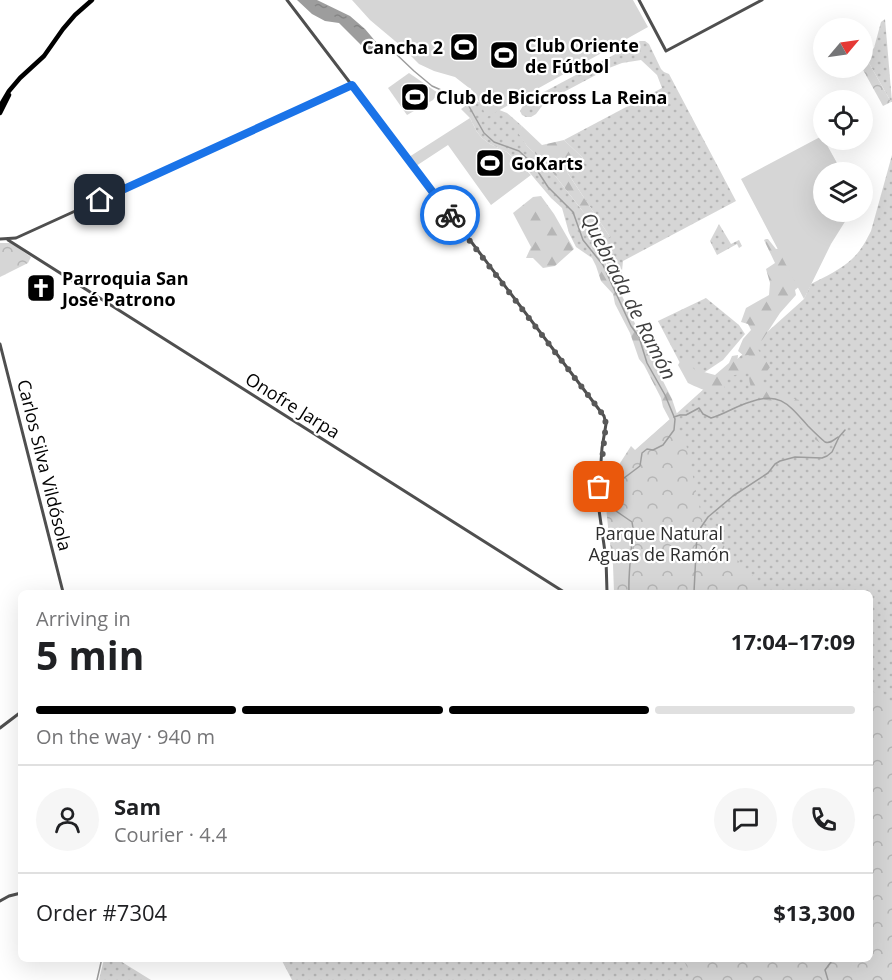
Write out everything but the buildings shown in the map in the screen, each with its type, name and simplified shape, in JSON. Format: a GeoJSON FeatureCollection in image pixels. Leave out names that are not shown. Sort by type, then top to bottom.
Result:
{"type":"FeatureCollection","features":[{"type":"Feature","properties":{"kind":"main road"},"geometry":{"type":"LineString","coordinates":[[0,106],[12,87],[44,56],[75,15],[92,0]]}},
{"type":"Feature","properties":{"kind":"main road"},"geometry":{"type":"LineString","coordinates":[[0,113],[12,87]]}},
{"type":"Feature","properties":{"kind":"street"},"geometry":{"type":"LineString","coordinates":[[286,0],[604,416],[606,424],[598,502],[606,559],[607,590]]}},
{"type":"Feature","properties":{"kind":"street"},"geometry":{"type":"LineString","coordinates":[[639,0],[666,51],[762,0]]}},
{"type":"Feature","properties":{"kind":"street"},"geometry":{"type":"LineString","coordinates":[[0,239],[16,238],[352,85]]}},
{"type":"Feature","properties":{"kind":"street","name":"Onofre Jarpa"},"geometry":{"type":"LineString","coordinates":[[8,240],[561,590]]}},
{"type":"Feature","properties":{"kind":"street","name":"Carlos Silva Vildósola"},"geometry":{"type":"LineString","coordinates":[[0,344],[62,590]]}},
{"type":"Feature","properties":{"kind":"street"},"geometry":{"type":"LineString","coordinates":[[0,728],[18,714]]}},
{"type":"Feature","properties":{"kind":"street"},"geometry":{"type":"LineString","coordinates":[[0,901],[18,894]]}},
{"type":"Feature","properties":{"kind":"green space","name":"Club Oriente de Fútbol"},"geometry":{"type":"Polygon","coordinates":[[[352,0],[633,0],[648,27],[487,117],[473,91],[455,77],[419,64],[370,20],[352,0]]]}},
{"type":"Feature","properties":{"kind":"green space"},"geometry":{"type":"Polygon","coordinates":[[[885,19],[892,102],[873,70],[873,49],[881,22],[885,19]]]}},
{"type":"Feature","properties":{"kind":"green space"},"geometry":{"type":"Polygon","coordinates":[[[640,41],[649,44],[661,69],[669,74],[736,201],[623,261],[621,281],[616,285],[607,264],[591,245],[592,258],[576,247],[569,233],[562,208],[507,152],[482,138],[470,118],[461,109],[474,100],[507,113],[522,126],[519,133],[527,146],[546,164],[588,218],[594,238],[610,237],[567,172],[583,158],[564,140],[662,88],[657,75],[641,60],[622,63],[545,102],[531,117],[522,115],[520,111],[525,102],[640,41]]]}},
{"type":"Feature","properties":{"kind":"green space"},"geometry":{"type":"Polygon","coordinates":[[[873,70],[891,102],[883,106],[868,78],[873,78],[873,70]]]}},
{"type":"Feature","properties":{"kind":"green space","name":"Club de Bicicross La Reina"},"geometry":{"type":"Polygon","coordinates":[[[409,73],[438,93],[433,100],[407,115],[388,88],[409,73]]]}},
{"type":"Feature","properties":{"kind":"green space","name":"GoKarts"},"geometry":{"type":"Polygon","coordinates":[[[470,118],[482,138],[507,152],[531,175],[491,205],[448,145],[416,166],[409,157],[470,118]]]}},
{"type":"Feature","properties":{"kind":"green space"},"geometry":{"type":"Polygon","coordinates":[[[522,126],[542,145],[564,140],[583,158],[567,172],[610,237],[603,241],[594,238],[588,218],[546,164],[527,146],[518,133],[522,126]]]}},
{"type":"Feature","properties":{"kind":"green space"},"geometry":{"type":"Polygon","coordinates":[[[813,141],[813,150],[830,150],[836,162],[813,162],[813,222],[845,222],[831,244],[804,299],[741,179],[813,141]]]}},
{"type":"Feature","properties":{"kind":"green space"},"geometry":{"type":"Polygon","coordinates":[[[892,155],[892,980],[292,980],[283,962],[873,962],[873,590],[643,590],[629,505],[637,449],[804,299],[811,284],[852,259],[871,231],[892,155]]]}},
{"type":"Feature","properties":{"kind":"green space"},"geometry":{"type":"Polygon","coordinates":[[[541,196],[574,249],[555,266],[543,268],[533,258],[526,258],[531,247],[513,213],[533,197],[541,196]]]}},
{"type":"Feature","properties":{"kind":"green space"},"geometry":{"type":"Polygon","coordinates":[[[719,224],[731,244],[739,240],[742,246],[739,248],[737,244],[717,255],[710,241],[719,224]]]}},
{"type":"Feature","properties":{"kind":"green space"},"geometry":{"type":"Polygon","coordinates":[[[766,239],[776,249],[783,248],[806,281],[795,290],[796,295],[780,313],[757,348],[770,367],[763,377],[762,385],[766,386],[771,393],[799,400],[798,405],[813,426],[830,437],[840,433],[842,438],[833,444],[826,445],[819,442],[784,406],[758,396],[750,385],[749,371],[729,376],[724,389],[715,392],[688,383],[678,365],[681,360],[688,361],[697,373],[715,375],[729,363],[732,356],[738,355],[737,364],[753,359],[738,351],[743,339],[751,330],[748,324],[741,322],[746,308],[769,295],[770,283],[766,269],[775,263],[764,240],[766,239]]]}},
{"type":"Feature","properties":{"kind":"green space"},"geometry":{"type":"Polygon","coordinates":[[[0,243],[11,243],[31,257],[28,263],[0,277],[0,243]]]}},
{"type":"Feature","properties":{"kind":"green space"},"geometry":{"type":"Polygon","coordinates":[[[591,244],[601,254],[641,337],[661,369],[661,377],[678,417],[679,423],[674,436],[661,398],[639,359],[630,333],[615,304],[613,294],[601,281],[592,258],[591,244]]]}},
{"type":"Feature","properties":{"kind":"green space"},"geometry":{"type":"Polygon","coordinates":[[[706,298],[739,325],[745,334],[723,360],[690,382],[658,321],[706,298]]]}},
{"type":"Feature","properties":{"kind":"green space","name":"Parque Natural Aguas de Ramón"},"geometry":{"type":"Polygon","coordinates":[[[670,419],[685,439],[703,524],[766,590],[614,590],[604,488],[631,446],[635,450],[670,419]]]}},
{"type":"Feature","properties":{"kind":"green space"},"geometry":{"type":"Polygon","coordinates":[[[873,692],[892,702],[892,980],[691,980],[684,962],[873,962],[873,692]]]}},
{"type":"Feature","properties":{"kind":"green space"},"geometry":{"type":"Polygon","coordinates":[[[103,962],[122,962],[151,980],[99,980],[103,962]]]}},
{"type":"Feature","properties":{"kind":"water"},"geometry":{"type":"Polygon","coordinates":[[[297,0],[317,0],[350,16],[376,42],[391,49],[391,53],[368,52],[339,23],[325,21],[312,14],[297,0]]]}},
{"type":"Feature","properties":{"kind":"waterway","name":"Quebrada de Ramón"},"geometry":{"type":"LineString","coordinates":[[391,52],[394,52],[432,86],[466,101],[484,133],[494,142],[519,151],[533,164],[548,187],[573,212],[583,240],[603,265],[631,326],[639,337],[647,363],[665,395],[675,419],[674,430],[663,445],[653,450],[647,449],[642,453],[640,466],[620,481],[620,498],[614,505],[616,511],[632,522],[629,590]]}},
{"type":"Feature","properties":{"kind":"waterway"},"geometry":{"type":"LineString","coordinates":[[674,417],[686,415],[699,408],[703,414],[711,418],[745,404],[769,398],[777,399],[789,406],[825,442],[838,437]]}},
{"type":"Feature","properties":{"kind":"waterway"},"geometry":{"type":"LineString","coordinates":[[694,590],[697,533],[708,517],[733,496],[768,473],[780,461],[795,457],[822,458],[827,456],[832,452],[845,430]]}},
{"type":"Feature","properties":{"kind":"waterway"},"geometry":{"type":"LineString","coordinates":[[97,980],[101,962]]}},
{"type":"Feature","properties":{"kind":"waterway","name":"Quebrada de Ramón"},"geometry":{"type":"LineString","coordinates":[[828,980],[825,970],[831,962]]}},
{"type":"Feature","properties":{"kind":"way so far"},"geometry":{"type":"LineString","coordinates":[[450,215],[604,416],[606,424],[599,487]]}},
{"type":"Feature","properties":{"kind":"place","name":"Cancha 2"},"geometry":{"type":"Point","coordinates":[464,47]}},
{"type":"Feature","properties":{"kind":"place","name":"Club Oriente de Fútbol"},"geometry":{"type":"Point","coordinates":[504,55]}},
{"type":"Feature","properties":{"kind":"place","name":"Club de Bicicross La Reina"},"geometry":{"type":"Point","coordinates":[415,97]}},
{"type":"Feature","properties":{"kind":"place","name":"GoKarts"},"geometry":{"type":"Point","coordinates":[490,163]}},
{"type":"Feature","properties":{"kind":"place","name":"Parroquia San José Patrono"},"geometry":{"type":"Point","coordinates":[41,288]}},
{"type":"Feature","properties":{"kind":"route"},"geometry":{"type":"LineString","coordinates":[[100,200],[352,85],[450,215]]}}]}
